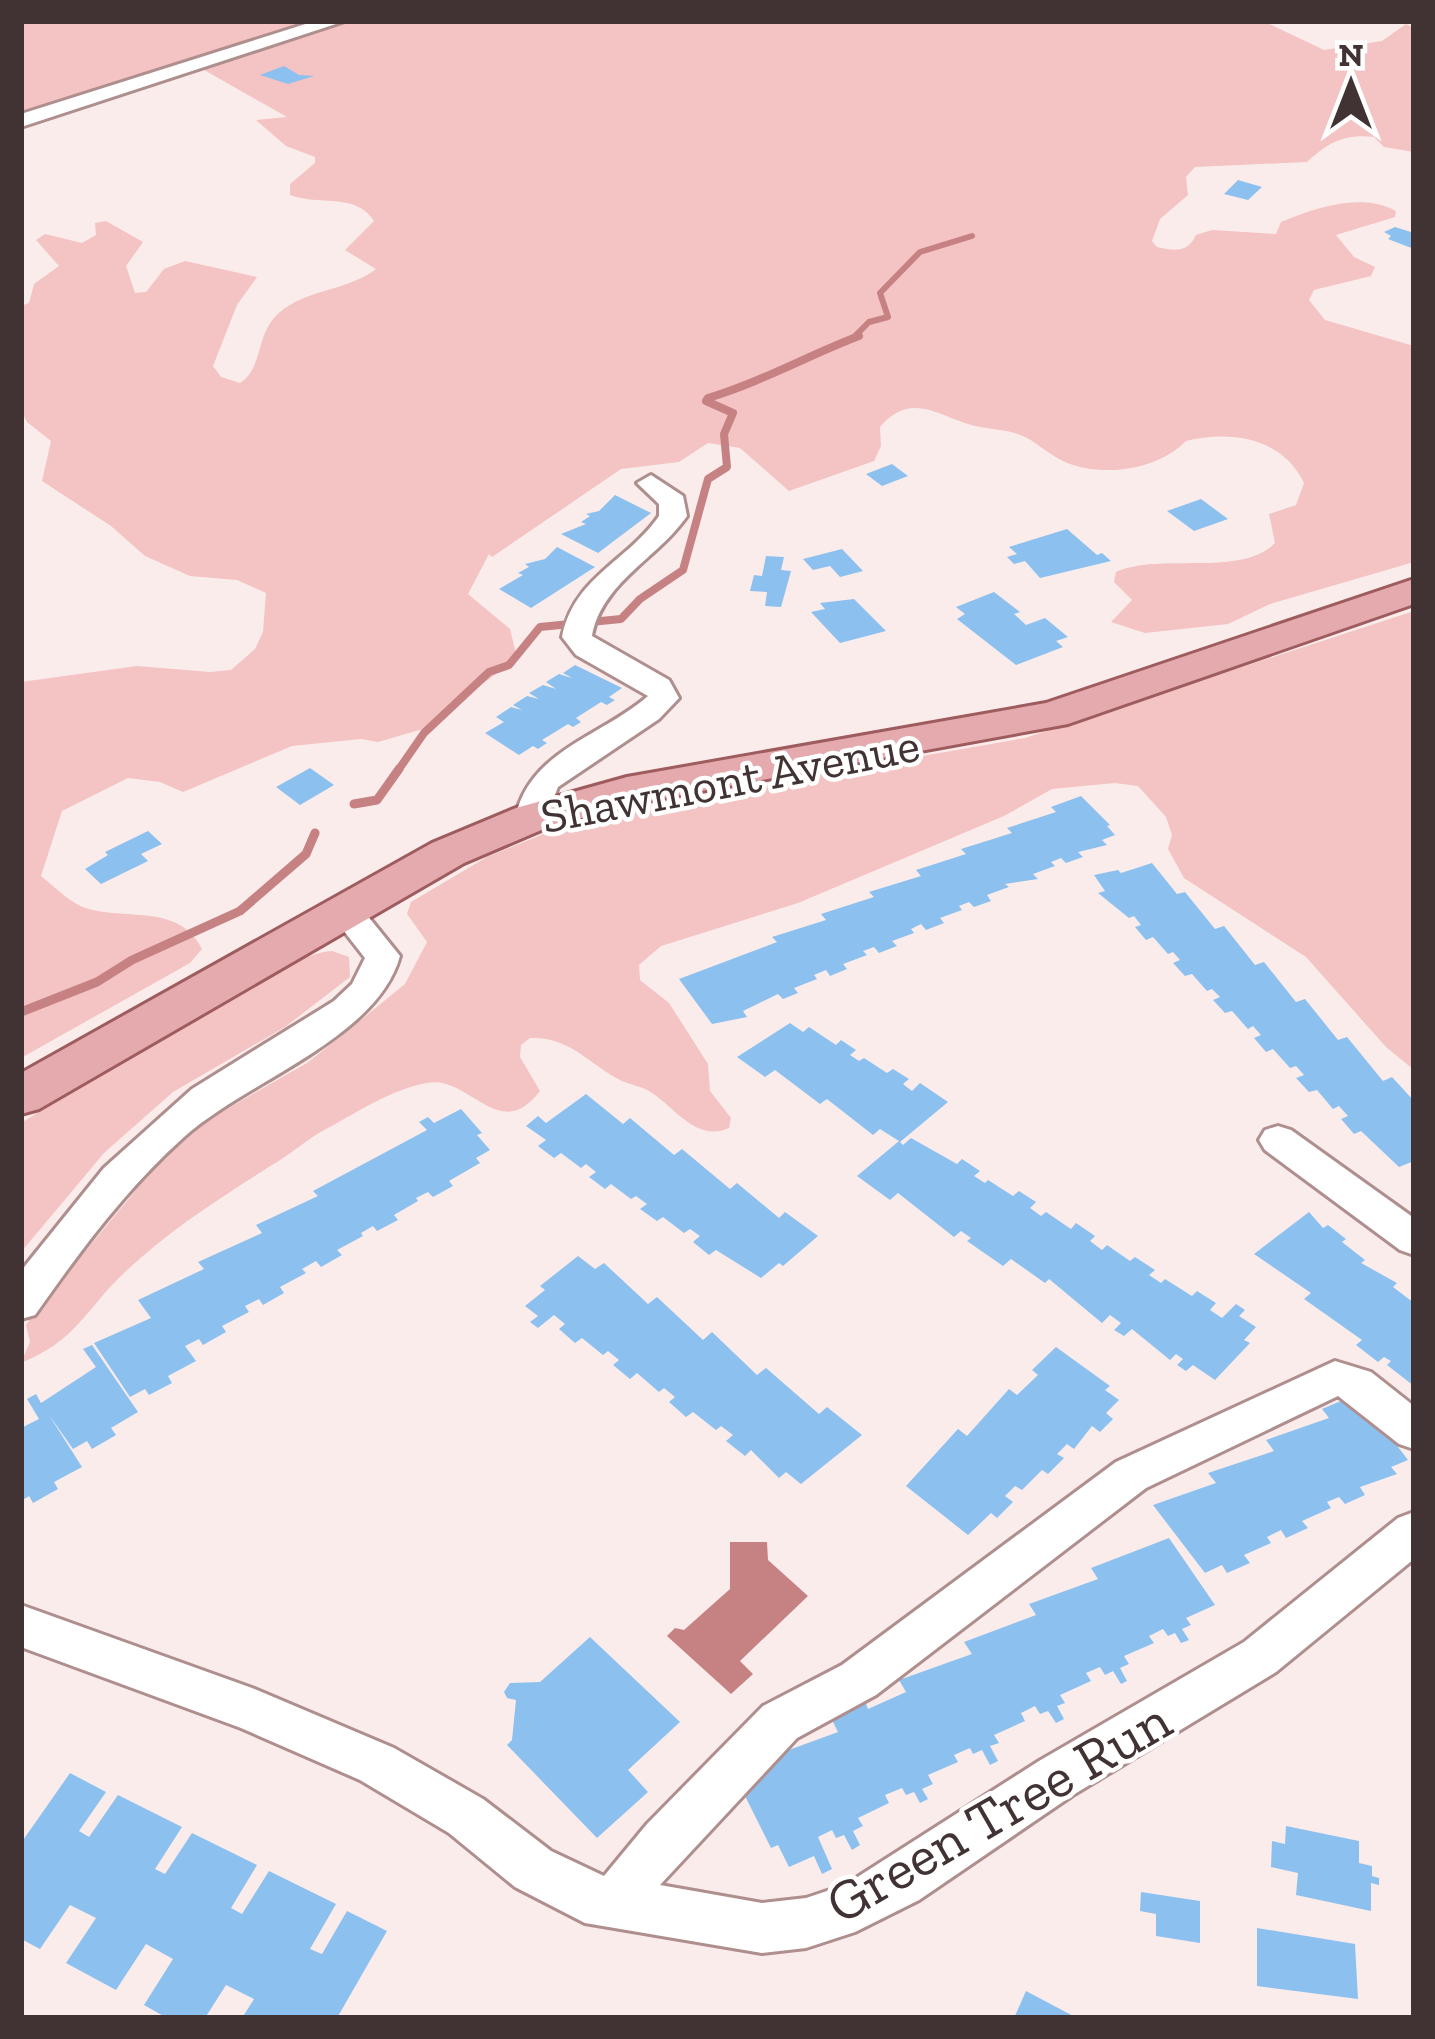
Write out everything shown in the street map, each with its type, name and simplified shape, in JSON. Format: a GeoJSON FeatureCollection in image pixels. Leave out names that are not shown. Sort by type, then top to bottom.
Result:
{"type":"FeatureCollection","features":[{"type":"Feature","properties":{"kind":"main road","name":"Shawmont Avenue"},"geometry":{"type":"LineString","coordinates":[[21,1096],[448,853],[531,818],[627,791],[1053,715],[1414,591]]}},
{"type":"Feature","properties":{"kind":"street"},"geometry":{"type":"LineString","coordinates":[[21,121],[335,21]]}},
{"type":"Feature","properties":{"kind":"street"},"geometry":{"type":"LineString","coordinates":[[531,818],[531,801],[544,780],[664,698],[658,687],[587,649],[578,624],[670,524],[673,502],[651,483]]}},
{"type":"Feature","properties":{"kind":"street"},"geometry":{"type":"LineString","coordinates":[[21,1303],[100,1199],[173,1122],[314,1033],[376,980],[382,967],[379,946],[346,911]]}},
{"type":"Feature","properties":{"kind":"street"},"geometry":{"type":"LineString","coordinates":[[1278,1140],[1414,1239]]}},
{"type":"Feature","properties":{"kind":"street"},"geometry":{"type":"LineString","coordinates":[[613,1904],[664,1841],[779,1723],[860,1680],[1144,1468],[1335,1378],[1356,1384],[1414,1431]]}},
{"type":"Feature","properties":{"kind":"street","name":"Green Tree Run"},"geometry":{"type":"LineString","coordinates":[[21,1626],[252,1710],[377,1764],[466,1816],[562,1888],[613,1904],[762,1928],[806,1923],[854,1907],[1260,1657],[1414,1532]]}},
{"type":"Feature","properties":{"kind":"shaded area"},"geometry":{"type":"Polygon","coordinates":[[[21,21],[1263,21],[1324,50],[1382,41],[1406,24],[1414,28],[1414,152],[1384,147],[1374,137],[1354,137],[1329,145],[1307,162],[1195,167],[1186,177],[1188,195],[1160,219],[1152,241],[1157,247],[1175,250],[1212,230],[1276,234],[1281,222],[1353,202],[1396,211],[1395,217],[1336,235],[1354,257],[1375,267],[1371,276],[1314,290],[1309,300],[1325,320],[1414,346],[1414,562],[1270,604],[1228,624],[1145,633],[1111,622],[1132,600],[1114,582],[1116,572],[1135,566],[1242,559],[1275,543],[1269,514],[1296,505],[1304,483],[1283,456],[1238,438],[1186,441],[1145,465],[1096,470],[1065,462],[1020,435],[916,408],[892,416],[880,427],[881,446],[874,461],[789,491],[740,448],[708,443],[679,462],[621,469],[492,557],[489,554],[468,594],[510,629],[517,658],[423,729],[378,742],[361,739],[292,746],[183,792],[160,782],[128,778],[62,811],[41,876],[83,907],[152,916],[181,925],[202,949],[190,963],[21,1058],[21,682],[137,666],[231,670],[255,649],[263,632],[266,593],[237,580],[190,576],[145,556],[111,526],[42,481],[51,441],[27,422],[21,410],[21,306],[29,303],[34,284],[59,266],[36,240],[45,234],[82,243],[96,235],[95,223],[106,221],[143,242],[126,266],[135,293],[146,292],[164,269],[185,261],[257,277],[237,305],[213,366],[221,377],[240,383],[252,370],[268,326],[285,308],[376,269],[345,250],[374,221],[366,212],[347,203],[290,195],[290,184],[315,163],[315,157],[286,146],[256,120],[287,117],[190,62],[21,117],[21,21]]]}},
{"type":"Feature","properties":{"kind":"shaded area"},"geometry":{"type":"Polygon","coordinates":[[[1414,611],[1414,1070],[1386,1047],[1306,957],[1184,878],[1168,849],[1172,835],[1166,817],[1138,786],[1115,783],[1052,789],[1004,816],[798,903],[661,946],[639,965],[640,980],[669,1003],[708,1064],[710,1091],[731,1118],[729,1128],[706,1131],[696,1127],[649,1091],[622,1081],[568,1047],[530,1038],[521,1045],[520,1057],[540,1091],[525,1106],[498,1110],[443,1083],[414,1086],[375,1102],[312,1137],[177,1229],[124,1273],[68,1334],[21,1363],[30,1342],[26,1325],[34,1313],[170,1149],[197,1126],[307,1063],[405,984],[427,942],[407,914],[411,902],[487,857],[558,828],[627,809],[724,797],[814,775],[1025,738],[1414,611]]]}},
{"type":"Feature","properties":{"kind":"shaded area"},"geometry":{"type":"Polygon","coordinates":[[[332,951],[349,957],[350,977],[285,1027],[173,1092],[104,1153],[21,1252],[21,1123],[226,997],[269,974],[332,951]]]}},
{"type":"Feature","properties":{"kind":"shaded area"},"geometry":{"type":"Polygon","coordinates":[[[730,1542],[767,1542],[768,1560],[808,1596],[740,1661],[753,1674],[731,1694],[667,1636],[675,1628],[684,1630],[730,1589],[730,1542]]]}},
{"type":"Feature","properties":{"kind":"building"},"geometry":{"type":"Polygon","coordinates":[[[284,66],[299,75],[314,76],[288,84],[260,75],[284,66]]]}},
{"type":"Feature","properties":{"kind":"building"},"geometry":{"type":"Polygon","coordinates":[[[1238,180],[1262,187],[1248,200],[1224,194],[1238,180]]]}},
{"type":"Feature","properties":{"kind":"building"},"geometry":{"type":"Polygon","coordinates":[[[1395,227],[1414,233],[1414,249],[1388,239],[1391,236],[1384,232],[1395,227]]]}},
{"type":"Feature","properties":{"kind":"building"},"geometry":{"type":"Polygon","coordinates":[[[892,464],[908,476],[882,486],[866,474],[892,464]]]}},
{"type":"Feature","properties":{"kind":"building"},"geometry":{"type":"Polygon","coordinates":[[[615,495],[651,513],[598,553],[561,534],[586,524],[581,522],[590,516],[586,514],[599,511],[615,495]]]}},
{"type":"Feature","properties":{"kind":"building"},"geometry":{"type":"Polygon","coordinates":[[[1201,499],[1228,519],[1194,531],[1167,511],[1201,499]]]}},
{"type":"Feature","properties":{"kind":"building"},"geometry":{"type":"Polygon","coordinates":[[[1067,529],[1111,561],[1040,578],[1025,561],[1014,564],[1007,557],[1017,554],[1009,547],[1067,529]]]}},
{"type":"Feature","properties":{"kind":"building"},"geometry":{"type":"Polygon","coordinates":[[[557,547],[595,567],[531,608],[499,589],[523,575],[518,573],[529,567],[525,564],[545,559],[557,547]]]}},
{"type":"Feature","properties":{"kind":"building"},"geometry":{"type":"Polygon","coordinates":[[[842,549],[863,571],[840,577],[830,566],[813,570],[803,559],[842,549]]]}},
{"type":"Feature","properties":{"kind":"building"},"geometry":{"type":"Polygon","coordinates":[[[766,556],[784,557],[781,570],[791,571],[781,607],[765,606],[767,592],[750,591],[754,575],[762,576],[766,556]]]}},
{"type":"Feature","properties":{"kind":"building"},"geometry":{"type":"Polygon","coordinates":[[[994,592],[1020,612],[1014,614],[1026,625],[1045,618],[1068,637],[1056,641],[1063,647],[1016,665],[957,619],[965,614],[956,607],[994,592]]]}},
{"type":"Feature","properties":{"kind":"building"},"geometry":{"type":"Polygon","coordinates":[[[854,599],[886,631],[840,643],[811,612],[825,609],[820,603],[854,599]]]}},
{"type":"Feature","properties":{"kind":"building"},"geometry":{"type":"Polygon","coordinates":[[[575,665],[622,688],[609,697],[615,700],[607,705],[601,702],[576,718],[581,722],[573,727],[568,724],[542,740],[547,743],[538,749],[533,746],[519,755],[485,733],[504,722],[496,717],[511,707],[522,710],[513,705],[527,696],[539,699],[529,693],[543,685],[556,689],[546,682],[559,674],[572,678],[563,673],[575,665]]]}},
{"type":"Feature","properties":{"kind":"building"},"geometry":{"type":"Polygon","coordinates":[[[310,768],[334,785],[300,805],[276,787],[310,768]]]}},
{"type":"Feature","properties":{"kind":"building"},"geometry":{"type":"Polygon","coordinates":[[[1081,796],[1110,825],[1115,835],[1102,840],[1107,845],[1078,852],[1083,857],[1066,863],[1061,858],[1051,862],[1055,866],[1033,874],[1038,879],[1005,884],[1009,887],[987,895],[991,901],[959,906],[962,910],[940,918],[944,923],[926,930],[921,924],[911,929],[914,933],[892,941],[897,946],[879,953],[874,947],[863,951],[867,955],[843,964],[847,969],[830,976],[826,970],[814,975],[817,979],[794,988],[798,993],[783,999],[778,994],[743,1011],[747,1017],[712,1024],[679,979],[777,942],[772,937],[826,920],[821,914],[921,876],[916,870],[966,854],[961,849],[1012,833],[1007,828],[1056,812],[1051,807],[1081,796]]]}},
{"type":"Feature","properties":{"kind":"building"},"geometry":{"type":"Polygon","coordinates":[[[148,831],[162,844],[141,854],[148,861],[101,884],[85,869],[108,855],[105,852],[148,831]]]}},
{"type":"Feature","properties":{"kind":"building"},"geometry":{"type":"Polygon","coordinates":[[[1152,863],[1177,894],[1185,892],[1215,929],[1224,926],[1255,965],[1264,962],[1296,1002],[1305,999],[1338,1040],[1347,1037],[1383,1081],[1392,1077],[1414,1101],[1414,1161],[1399,1167],[1361,1131],[1354,1134],[1341,1119],[1348,1116],[1339,1106],[1333,1109],[1317,1090],[1309,1092],[1296,1078],[1304,1075],[1296,1066],[1290,1068],[1273,1049],[1266,1052],[1254,1038],[1261,1035],[1253,1026],[1248,1029],[1232,1011],[1225,1013],[1213,1000],[1220,997],[1212,989],[1207,991],[1173,963],[1180,960],[1173,952],[1168,954],[1153,937],[1146,940],[1135,927],[1141,925],[1134,916],[1129,918],[1098,893],[1105,891],[1094,875],[1152,863]]]}},
{"type":"Feature","properties":{"kind":"building"},"geometry":{"type":"Polygon","coordinates":[[[790,1023],[803,1032],[809,1027],[836,1045],[841,1040],[856,1050],[850,1055],[859,1061],[864,1058],[887,1073],[893,1069],[909,1079],[903,1084],[912,1091],[920,1083],[948,1102],[900,1142],[903,1145],[911,1138],[957,1164],[962,1159],[980,1171],[974,1176],[985,1183],[988,1180],[1013,1196],[1019,1191],[1036,1202],[1030,1208],[1041,1216],[1046,1212],[1071,1229],[1076,1223],[1095,1236],[1090,1241],[1102,1250],[1107,1245],[1130,1261],[1135,1257],[1155,1270],[1149,1275],[1161,1283],[1165,1279],[1192,1296],[1197,1291],[1216,1303],[1210,1310],[1222,1318],[1236,1304],[1245,1310],[1239,1316],[1256,1327],[1244,1340],[1250,1343],[1215,1380],[1193,1365],[1186,1371],[1177,1365],[1183,1359],[1176,1354],[1170,1360],[1132,1329],[1124,1336],[1114,1330],[1121,1323],[1110,1315],[1102,1323],[1049,1279],[1045,1283],[1011,1259],[1003,1266],[967,1241],[971,1238],[961,1231],[954,1237],[898,1193],[890,1200],[857,1176],[899,1141],[880,1129],[873,1135],[827,1099],[820,1104],[775,1070],[765,1077],[737,1057],[790,1023]]]}},
{"type":"Feature","properties":{"kind":"building"},"geometry":{"type":"Polygon","coordinates":[[[586,1094],[623,1124],[630,1118],[674,1155],[682,1149],[730,1189],[737,1183],[779,1218],[785,1212],[818,1236],[761,1278],[716,1250],[709,1255],[693,1242],[700,1236],[690,1229],[684,1233],[663,1217],[657,1221],[640,1209],[647,1204],[636,1196],[631,1199],[611,1184],[605,1189],[589,1177],[596,1172],[586,1164],[581,1168],[561,1153],[554,1158],[538,1146],[546,1140],[526,1126],[538,1116],[546,1123],[586,1094]]]}},
{"type":"Feature","properties":{"kind":"building"},"geometry":{"type":"Polygon","coordinates":[[[461,1109],[490,1150],[476,1158],[480,1163],[433,1197],[428,1192],[416,1198],[394,1215],[398,1220],[361,1233],[363,1236],[337,1250],[342,1255],[321,1267],[316,1261],[302,1269],[306,1273],[280,1287],[284,1293],[263,1305],[259,1299],[245,1306],[249,1312],[222,1326],[226,1332],[203,1345],[199,1339],[185,1346],[196,1361],[168,1376],[172,1383],[149,1395],[145,1389],[130,1397],[94,1343],[151,1318],[138,1300],[204,1269],[198,1262],[262,1233],[256,1225],[318,1196],[313,1191],[427,1130],[419,1122],[428,1117],[434,1123],[461,1109]]]}},
{"type":"Feature","properties":{"kind":"building"},"geometry":{"type":"Polygon","coordinates":[[[1309,1212],[1323,1228],[1328,1225],[1346,1239],[1342,1242],[1365,1260],[1361,1263],[1397,1283],[1393,1287],[1414,1303],[1414,1386],[1387,1365],[1391,1361],[1384,1357],[1378,1362],[1356,1345],[1362,1340],[1304,1299],[1311,1293],[1254,1254],[1309,1212]]]}},
{"type":"Feature","properties":{"kind":"building"},"geometry":{"type":"Polygon","coordinates":[[[578,1256],[595,1269],[604,1263],[648,1304],[657,1297],[703,1340],[712,1332],[757,1375],[766,1368],[819,1414],[827,1407],[862,1435],[801,1484],[786,1472],[779,1478],[751,1450],[745,1456],[726,1441],[733,1435],[721,1426],[716,1430],[693,1412],[686,1417],[669,1402],[675,1397],[664,1388],[659,1392],[637,1373],[630,1379],[613,1365],[619,1360],[608,1351],[603,1355],[582,1338],[575,1343],[559,1329],[565,1324],[554,1315],[538,1328],[530,1322],[538,1316],[525,1306],[545,1290],[540,1286],[578,1256]]]}},
{"type":"Feature","properties":{"kind":"building"},"geometry":{"type":"Polygon","coordinates":[[[92,1345],[138,1412],[111,1428],[116,1435],[92,1449],[87,1441],[73,1449],[49,1415],[82,1467],[54,1482],[58,1489],[33,1503],[29,1496],[21,1501],[21,1428],[39,1419],[27,1399],[36,1394],[41,1403],[96,1367],[83,1349],[92,1345]]]}},
{"type":"Feature","properties":{"kind":"building"},"geometry":{"type":"Polygon","coordinates":[[[1056,1347],[1110,1386],[1105,1390],[1119,1400],[1106,1413],[1113,1419],[1100,1432],[1092,1426],[1074,1449],[1067,1444],[1057,1454],[1064,1458],[1048,1474],[1042,1470],[1022,1490],[1015,1486],[1005,1496],[1013,1502],[997,1518],[991,1513],[968,1535],[906,1486],[958,1429],[967,1436],[1009,1389],[1017,1395],[1038,1375],[1032,1370],[1056,1347]]]}},
{"type":"Feature","properties":{"kind":"building"},"geometry":{"type":"Polygon","coordinates":[[[1362,1392],[1400,1440],[1395,1443],[1408,1460],[1391,1467],[1397,1474],[1360,1487],[1365,1495],[1345,1504],[1339,1497],[1327,1502],[1331,1508],[1302,1521],[1308,1528],[1286,1538],[1281,1530],[1267,1537],[1271,1543],[1244,1555],[1250,1563],[1227,1573],[1222,1565],[1205,1573],[1153,1505],[1216,1483],[1208,1473],[1274,1451],[1266,1440],[1329,1418],[1322,1409],[1362,1392]]]}},
{"type":"Feature","properties":{"kind":"building"},"geometry":{"type":"Polygon","coordinates":[[[1169,1538],[1215,1605],[1186,1618],[1191,1625],[1182,1629],[1189,1640],[1181,1643],[1175,1633],[1168,1636],[1163,1629],[1149,1636],[1154,1643],[1124,1656],[1129,1664],[1120,1668],[1127,1681],[1121,1684],[1113,1671],[1105,1675],[1100,1667],[1086,1673],[1091,1681],[1060,1695],[1065,1703],[1057,1706],[1064,1719],[1056,1723],[1048,1711],[1040,1714],[1035,1706],[1021,1713],[1025,1721],[994,1735],[999,1743],[990,1746],[998,1761],[990,1765],[982,1750],[973,1754],[970,1748],[954,1755],[958,1762],[928,1775],[933,1784],[922,1789],[928,1799],[920,1803],[914,1792],[906,1795],[902,1788],[885,1795],[889,1803],[858,1818],[863,1826],[853,1831],[860,1845],[852,1850],[844,1835],[836,1838],[832,1830],[818,1837],[832,1869],[822,1874],[814,1856],[789,1867],[778,1845],[771,1848],[739,1784],[767,1772],[761,1760],[838,1732],[830,1716],[865,1701],[868,1709],[906,1692],[899,1680],[972,1654],[964,1642],[1036,1615],[1029,1604],[1098,1579],[1091,1568],[1169,1538]]]}},
{"type":"Feature","properties":{"kind":"building"},"geometry":{"type":"Polygon","coordinates":[[[590,1637],[680,1722],[628,1770],[648,1792],[597,1838],[507,1745],[512,1740],[516,1700],[504,1692],[510,1683],[540,1682],[590,1637]]]}},
{"type":"Feature","properties":{"kind":"building"},"geometry":{"type":"Polygon","coordinates":[[[70,1773],[106,1792],[79,1831],[89,1837],[118,1795],[182,1827],[155,1869],[165,1874],[192,1833],[257,1865],[231,1908],[242,1914],[269,1871],[336,1904],[310,1949],[322,1954],[347,1911],[387,1931],[337,2018],[242,2018],[254,1999],[226,1985],[205,2018],[167,2018],[144,2005],[173,1959],[146,1944],[116,1990],[66,1963],[96,1918],[70,1905],[40,1949],[21,1939],[21,1843],[70,1773]]]}},
{"type":"Feature","properties":{"kind":"building"},"geometry":{"type":"Polygon","coordinates":[[[1286,1826],[1359,1841],[1359,1863],[1372,1866],[1372,1876],[1379,1878],[1379,1885],[1371,1883],[1371,1911],[1296,1895],[1298,1873],[1271,1867],[1272,1841],[1285,1844],[1286,1826]]]}},
{"type":"Feature","properties":{"kind":"building"},"geometry":{"type":"Polygon","coordinates":[[[1141,1892],[1200,1901],[1200,1943],[1156,1936],[1156,1914],[1140,1911],[1141,1892]]]}},
{"type":"Feature","properties":{"kind":"building"},"geometry":{"type":"Polygon","coordinates":[[[1257,1928],[1355,1944],[1358,1999],[1257,1986],[1257,1928]]]}},
{"type":"Feature","properties":{"kind":"building"},"geometry":{"type":"Polygon","coordinates":[[[1026,1991],[1077,2018],[1014,2018],[1026,1991]]]}},
{"type":"Feature","properties":{"kind":"waterway","name":"Green Tree Run"},"geometry":{"type":"LineString","coordinates":[[852,339],[869,322],[888,317],[880,293],[920,252],[972,236]]}},
{"type":"Feature","properties":{"kind":"waterway","name":"Green Tree Run"},"geometry":{"type":"LineString","coordinates":[[852,339],[859,336]]}},
{"type":"Feature","properties":{"kind":"waterway","name":"Green Tree Run"},"geometry":{"type":"LineString","coordinates":[[397,772],[424,733],[489,672],[509,665],[540,627],[621,619],[640,599],[683,570],[708,479],[727,467],[724,434],[733,413],[706,401],[708,398],[852,339]]}},
{"type":"Feature","properties":{"kind":"waterway","name":"Green Tree Run"},"geometry":{"type":"LineString","coordinates":[[354,804],[377,800],[399,769]]}},
{"type":"Feature","properties":{"kind":"waterway","name":"Green Tree Run"},"geometry":{"type":"LineString","coordinates":[[21,1012],[97,982],[132,960],[240,911],[306,854],[315,833]]}}]}
